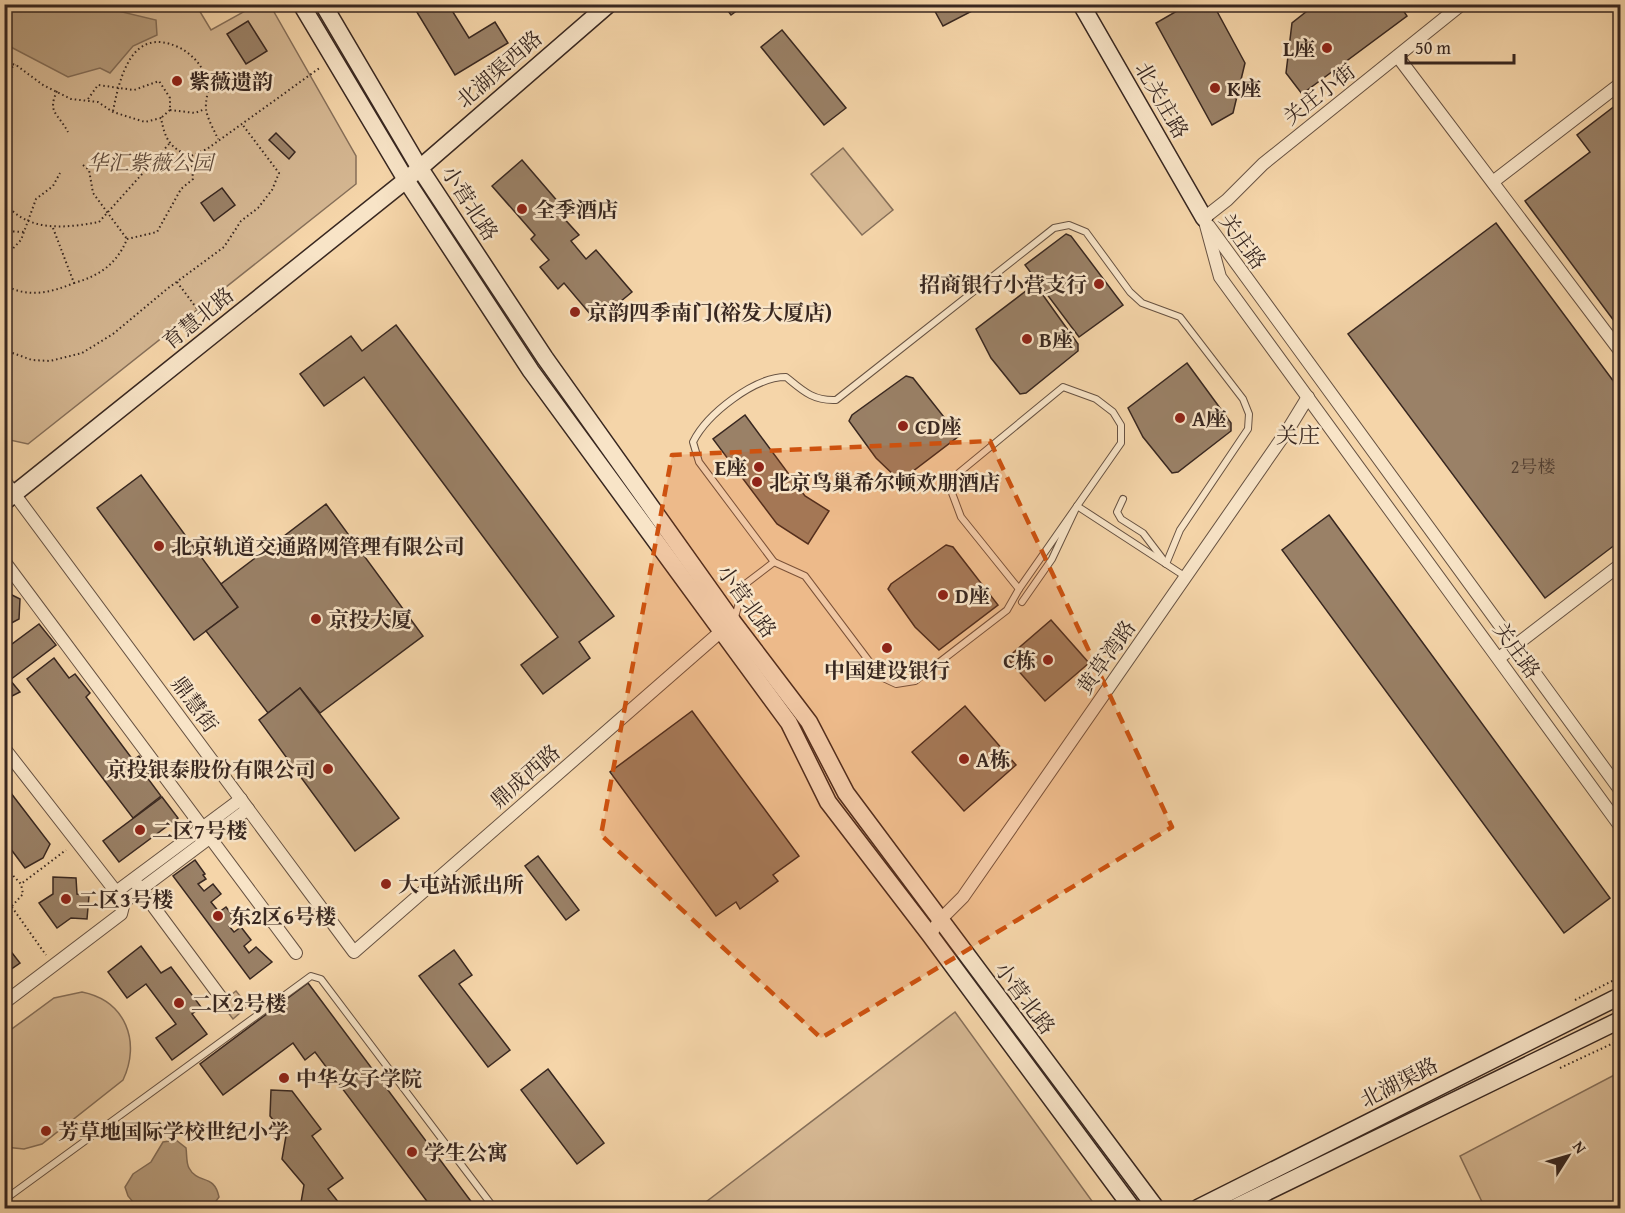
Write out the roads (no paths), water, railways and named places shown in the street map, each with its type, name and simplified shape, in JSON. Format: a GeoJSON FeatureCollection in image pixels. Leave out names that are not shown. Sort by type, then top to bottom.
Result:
{"type":"FeatureCollection","features":[{"type":"Feature","properties":{"kind":"street","name":"小营北路"},"geometry":{"type":"LineString","coordinates":[[301,4],[406,180],[531,371],[727,626]]}},
{"type":"Feature","properties":{"kind":"street","name":"小营北路"},"geometry":{"type":"LineString","coordinates":[[323,4],[419,167],[727,626],[789,723],[828,802],[935,928],[1156,1209]]}},
{"type":"Feature","properties":{"kind":"street","name":"北湖渠西路"},"geometry":{"type":"LineString","coordinates":[[419,167],[609,4]]}},
{"type":"Feature","properties":{"kind":"street","name":"北关庄路"},"geometry":{"type":"LineString","coordinates":[[1081,4],[1204,218]]}},
{"type":"Feature","properties":{"kind":"street","name":"关庄小街"},"geometry":{"type":"LineString","coordinates":[[1204,218],[1227,200],[1263,164],[1462,4]]}},
{"type":"Feature","properties":{"kind":"street"},"geometry":{"type":"LineString","coordinates":[[1398,57],[1494,181],[1620,351]]}},
{"type":"Feature","properties":{"kind":"street"},"geometry":{"type":"LineString","coordinates":[[1494,181],[1620,84]]}},
{"type":"Feature","properties":{"kind":"street","name":"育慧北路"},"geometry":{"type":"LineString","coordinates":[[10,498],[406,180],[419,167]]}},
{"type":"Feature","properties":{"kind":"street","name":"关庄路"},"geometry":{"type":"LineString","coordinates":[[1204,218],[1220,277],[1620,826]]}},
{"type":"Feature","properties":{"kind":"street","name":"关庄路"},"geometry":{"type":"LineString","coordinates":[[1204,218],[1620,790]]}},
{"type":"Feature","properties":{"kind":"street","name":"黄草湾路"},"geometry":{"type":"LineString","coordinates":[[935,928],[963,897],[1186,577],[1308,397]]}},
{"type":"Feature","properties":{"kind":"street","name":"鼎慧街"},"geometry":{"type":"LineString","coordinates":[[4,480],[10,498],[354,952]]}},
{"type":"Feature","properties":{"kind":"street"},"geometry":{"type":"LineString","coordinates":[[4,561],[296,953]]}},
{"type":"Feature","properties":{"kind":"street"},"geometry":{"type":"LineString","coordinates":[[1499,658],[1620,565]]}},
{"type":"Feature","properties":{"kind":"street","name":"鼎成西路"},"geometry":{"type":"LineString","coordinates":[[354,952],[727,626]]}},
{"type":"Feature","properties":{"kind":"street"},"geometry":{"type":"LineString","coordinates":[[4,748],[120,897],[121,914],[4,1003]]}},
{"type":"Feature","properties":{"kind":"street"},"geometry":{"type":"LineString","coordinates":[[120,897],[244,804]]}},
{"type":"Feature","properties":{"kind":"street"},"geometry":{"type":"LineString","coordinates":[[137,884],[222,999]]}},
{"type":"Feature","properties":{"kind":"street","name":"小营北路"},"geometry":{"type":"LineString","coordinates":[[935,928],[1132,1209]]}},
{"type":"Feature","properties":{"kind":"street","name":"北湖渠路"},"geometry":{"type":"LineString","coordinates":[[1198,1209],[1620,996]]}},
{"type":"Feature","properties":{"kind":"street","name":"北湖渠路"},"geometry":{"type":"LineString","coordinates":[[1234,1209],[1620,1020]]}},
{"type":"Feature","properties":{"kind":"lane"},"geometry":{"type":"LineString","coordinates":[[1019,589],[961,517],[952,493],[955,476],[1063,387],[1096,399],[1113,412],[1121,425],[1121,443],[1019,589],[1007,610],[915,681],[896,684],[881,677],[805,576],[774,562],[699,462],[693,442],[701,426],[755,384],[770,377],[786,377],[806,394],[821,401],[836,400],[1054,228],[1069,225],[1086,232],[1142,303],[1180,317],[1243,399],[1249,414],[1248,429],[1180,530],[1166,564]]}},
{"type":"Feature","properties":{"kind":"lane"},"geometry":{"type":"LineString","coordinates":[[1123,499],[1117,512],[1121,519],[1143,533],[1166,564]]}},
{"type":"Feature","properties":{"kind":"lane"},"geometry":{"type":"LineString","coordinates":[[1077,506],[1186,577]]}},
{"type":"Feature","properties":{"kind":"lane"},"geometry":{"type":"LineString","coordinates":[[1022,602],[1052,559],[1077,506]]}},
{"type":"Feature","properties":{"kind":"lane"},"geometry":{"type":"LineString","coordinates":[[727,626],[744,585],[774,562]]}},
{"type":"Feature","properties":{"kind":"lane"},"geometry":{"type":"LineString","coordinates":[[4,1200],[311,976],[321,979],[494,1209]]}},
{"type":"Feature","properties":{"kind":"place","name":"L座"},"geometry":{"type":"Point","coordinates":[1327,48]}},
{"type":"Feature","properties":{"kind":"place","name":"紫薇遗韵"},"geometry":{"type":"Point","coordinates":[177,81]}},
{"type":"Feature","properties":{"kind":"place","name":"K座"},"geometry":{"type":"Point","coordinates":[1215,88]}},
{"type":"Feature","properties":{"kind":"place","name":"全季酒店"},"geometry":{"type":"Point","coordinates":[522,209]}},
{"type":"Feature","properties":{"kind":"place","name":"招商银行小营支行"},"geometry":{"type":"Point","coordinates":[1099,284]}},
{"type":"Feature","properties":{"kind":"place","name":"京韵四季南门(裕发大厦店)"},"geometry":{"type":"Point","coordinates":[575,312]}},
{"type":"Feature","properties":{"kind":"place","name":"B座"},"geometry":{"type":"Point","coordinates":[1027,339]}},
{"type":"Feature","properties":{"kind":"place","name":"A座"},"geometry":{"type":"Point","coordinates":[1180,418]}},
{"type":"Feature","properties":{"kind":"place","name":"CD座"},"geometry":{"type":"Point","coordinates":[903,426]}},
{"type":"Feature","properties":{"kind":"place","name":"E座"},"geometry":{"type":"Point","coordinates":[759,467]}},
{"type":"Feature","properties":{"kind":"place","name":"北京鸟巢希尔顿欢朋酒店"},"geometry":{"type":"Point","coordinates":[757,482]}},
{"type":"Feature","properties":{"kind":"place","name":"北京轨道交通路网管理有限公司"},"geometry":{"type":"Point","coordinates":[159,546]}},
{"type":"Feature","properties":{"kind":"place","name":"D座"},"geometry":{"type":"Point","coordinates":[943,595]}},
{"type":"Feature","properties":{"kind":"place","name":"京投大厦"},"geometry":{"type":"Point","coordinates":[316,619]}},
{"type":"Feature","properties":{"kind":"place","name":"中国建设银行"},"geometry":{"type":"Point","coordinates":[887,648]}},
{"type":"Feature","properties":{"kind":"place","name":"C栋"},"geometry":{"type":"Point","coordinates":[1048,660]}},
{"type":"Feature","properties":{"kind":"place","name":"A栋"},"geometry":{"type":"Point","coordinates":[964,759]}},
{"type":"Feature","properties":{"kind":"place","name":"京投银泰股份有限公司"},"geometry":{"type":"Point","coordinates":[328,769]}},
{"type":"Feature","properties":{"kind":"place","name":"二区7号楼"},"geometry":{"type":"Point","coordinates":[140,830]}},
{"type":"Feature","properties":{"kind":"place","name":"大屯站派出所"},"geometry":{"type":"Point","coordinates":[386,884]}},
{"type":"Feature","properties":{"kind":"place","name":"二区3号楼"},"geometry":{"type":"Point","coordinates":[66,899]}},
{"type":"Feature","properties":{"kind":"place","name":"东2区6号楼"},"geometry":{"type":"Point","coordinates":[218,916]}},
{"type":"Feature","properties":{"kind":"place","name":"二区2号楼"},"geometry":{"type":"Point","coordinates":[179,1003]}},
{"type":"Feature","properties":{"kind":"place","name":"中华女子学院"},"geometry":{"type":"Point","coordinates":[284,1078]}},
{"type":"Feature","properties":{"kind":"place","name":"芳草地国际学校世纪小学"},"geometry":{"type":"Point","coordinates":[46,1131]}},
{"type":"Feature","properties":{"kind":"place","name":"学生公寓"},"geometry":{"type":"Point","coordinates":[412,1152]}},
{"type":"Feature","properties":{"kind":"district","name":"关庄"},"geometry":{"type":"Point","coordinates":[1298,435]}},
{"type":"Feature","properties":{"kind":"park label","name":"华汇紫薇公园"},"geometry":{"type":"Point","coordinates":[150,162]}}]}
